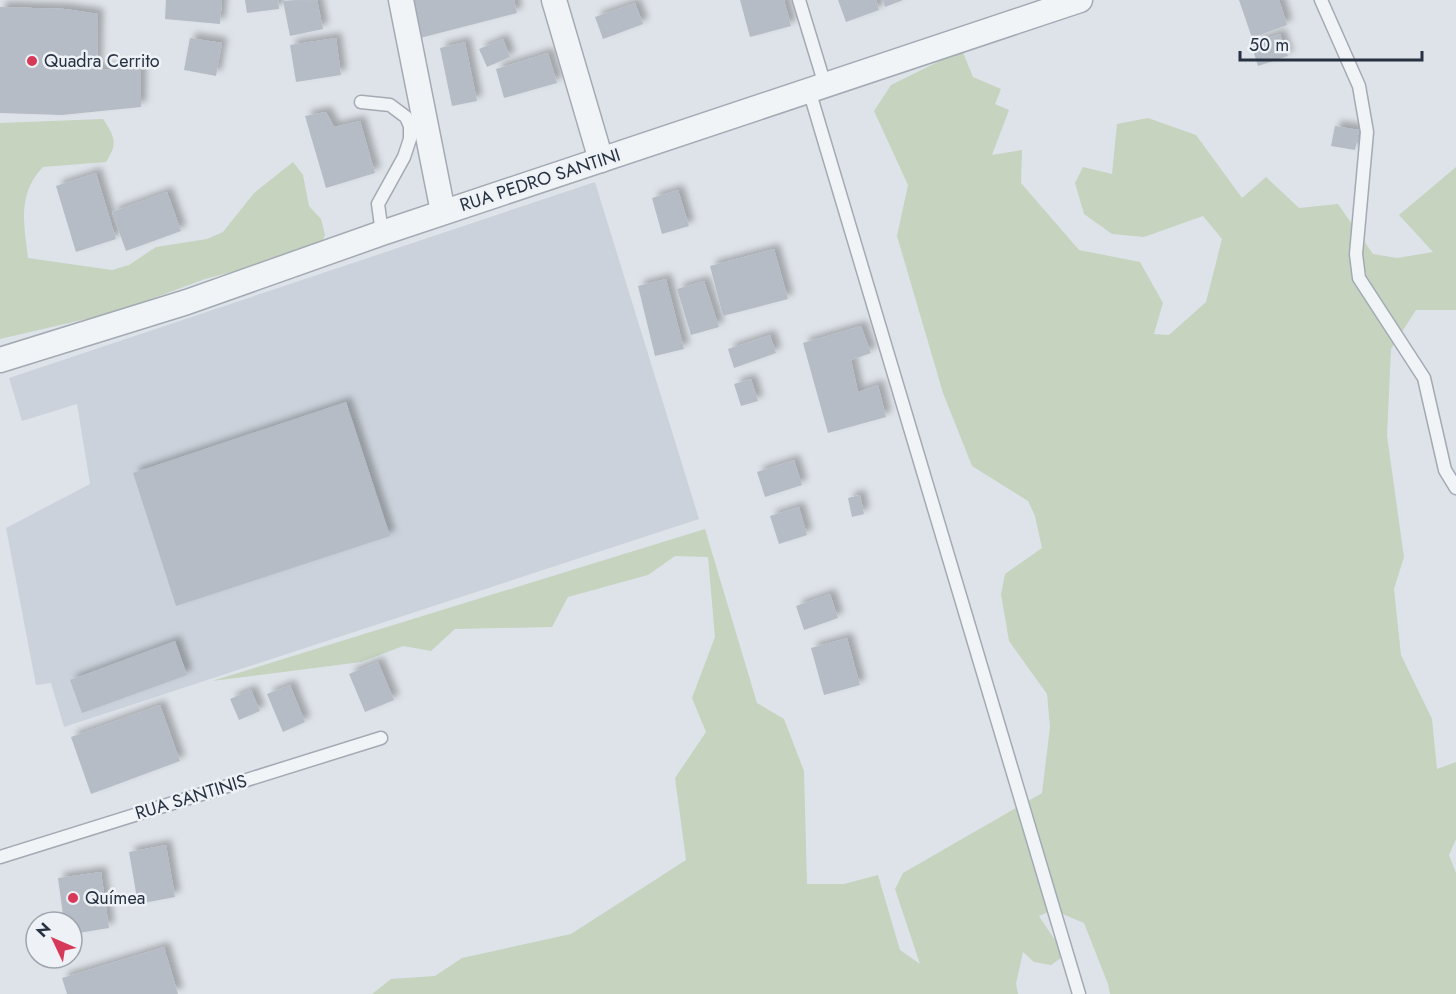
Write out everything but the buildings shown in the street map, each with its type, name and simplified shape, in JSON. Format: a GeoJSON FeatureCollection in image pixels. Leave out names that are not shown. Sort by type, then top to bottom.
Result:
{"type":"FeatureCollection","features":[{"type":"Feature","properties":{"kind":"street"},"geometry":{"type":"LineString","coordinates":[[401,0],[443,212]]}},
{"type":"Feature","properties":{"kind":"street"},"geometry":{"type":"LineString","coordinates":[[554,0],[601,160]]}},
{"type":"Feature","properties":{"kind":"street","name":"RUA PEDRO SANTINI"},"geometry":{"type":"LineString","coordinates":[[0,360],[188,302],[382,232],[1080,0]]}},
{"type":"Feature","properties":{"kind":"lane"},"geometry":{"type":"LineString","coordinates":[[799,0],[817,87],[1079,994]]}},
{"type":"Feature","properties":{"kind":"lane"},"geometry":{"type":"LineString","coordinates":[[1321,0],[1359,86],[1367,132],[1356,254],[1359,278],[1424,378],[1444,470],[1456,488]]}},
{"type":"Feature","properties":{"kind":"lane"},"geometry":{"type":"LineString","coordinates":[[362,102],[390,105],[406,117],[410,126],[410,139],[404,157],[378,204],[382,232]]}},
{"type":"Feature","properties":{"kind":"lane","name":"RUA SANTINIS"},"geometry":{"type":"LineString","coordinates":[[0,857],[381,738]]}},
{"type":"Feature","properties":{"kind":"shaded area"},"geometry":{"type":"Polygon","coordinates":[[[595,182],[699,519],[64,727],[51,683],[36,685],[6,528],[90,484],[77,404],[22,421],[9,378],[595,182]]]}},
{"type":"Feature","properties":{"kind":"green space"},"geometry":{"type":"Polygon","coordinates":[[[962,50],[973,77],[1001,89],[995,104],[1009,110],[992,155],[1022,150],[1021,183],[1079,250],[1140,262],[1163,303],[1154,334],[1169,335],[1206,302],[1222,239],[1203,216],[1144,237],[1112,234],[1084,214],[1075,183],[1083,167],[1112,174],[1117,124],[1148,118],[1196,135],[1242,198],[1266,177],[1299,208],[1338,204],[1373,254],[1397,258],[1433,252],[1399,215],[1456,167],[1456,310],[1416,310],[1391,349],[1387,436],[1404,557],[1394,589],[1401,655],[1432,719],[1437,769],[1456,762],[1456,839],[1449,855],[1456,873],[1456,994],[1110,994],[1084,923],[1053,910],[1039,916],[1065,955],[1051,965],[1034,962],[1023,952],[1016,984],[1018,994],[372,994],[391,979],[435,976],[462,958],[571,934],[686,860],[675,778],[706,732],[692,698],[715,637],[708,557],[675,556],[648,575],[568,597],[552,627],[455,629],[431,651],[403,646],[361,662],[212,681],[705,529],[757,703],[784,719],[804,771],[807,884],[844,884],[878,875],[900,950],[920,964],[895,889],[903,873],[1042,793],[1050,727],[1047,694],[1009,641],[1001,594],[1005,574],[1042,548],[1035,516],[1028,501],[972,466],[943,393],[897,236],[908,185],[874,111],[891,85],[962,50]]]}},
{"type":"Feature","properties":{"kind":"green space"},"geometry":{"type":"Polygon","coordinates":[[[103,119],[114,140],[106,162],[43,167],[29,188],[24,210],[28,258],[112,270],[129,265],[156,247],[207,239],[223,232],[254,193],[293,162],[303,175],[309,206],[321,219],[325,235],[319,249],[205,279],[116,312],[0,339],[0,123],[103,119]]]}},
{"type":"Feature","properties":{"kind":"place","name":"Quadra Cerrito"},"geometry":{"type":"Point","coordinates":[32,61]}},
{"type":"Feature","properties":{"kind":"place","name":"Químea"},"geometry":{"type":"Point","coordinates":[73,898]}}]}
